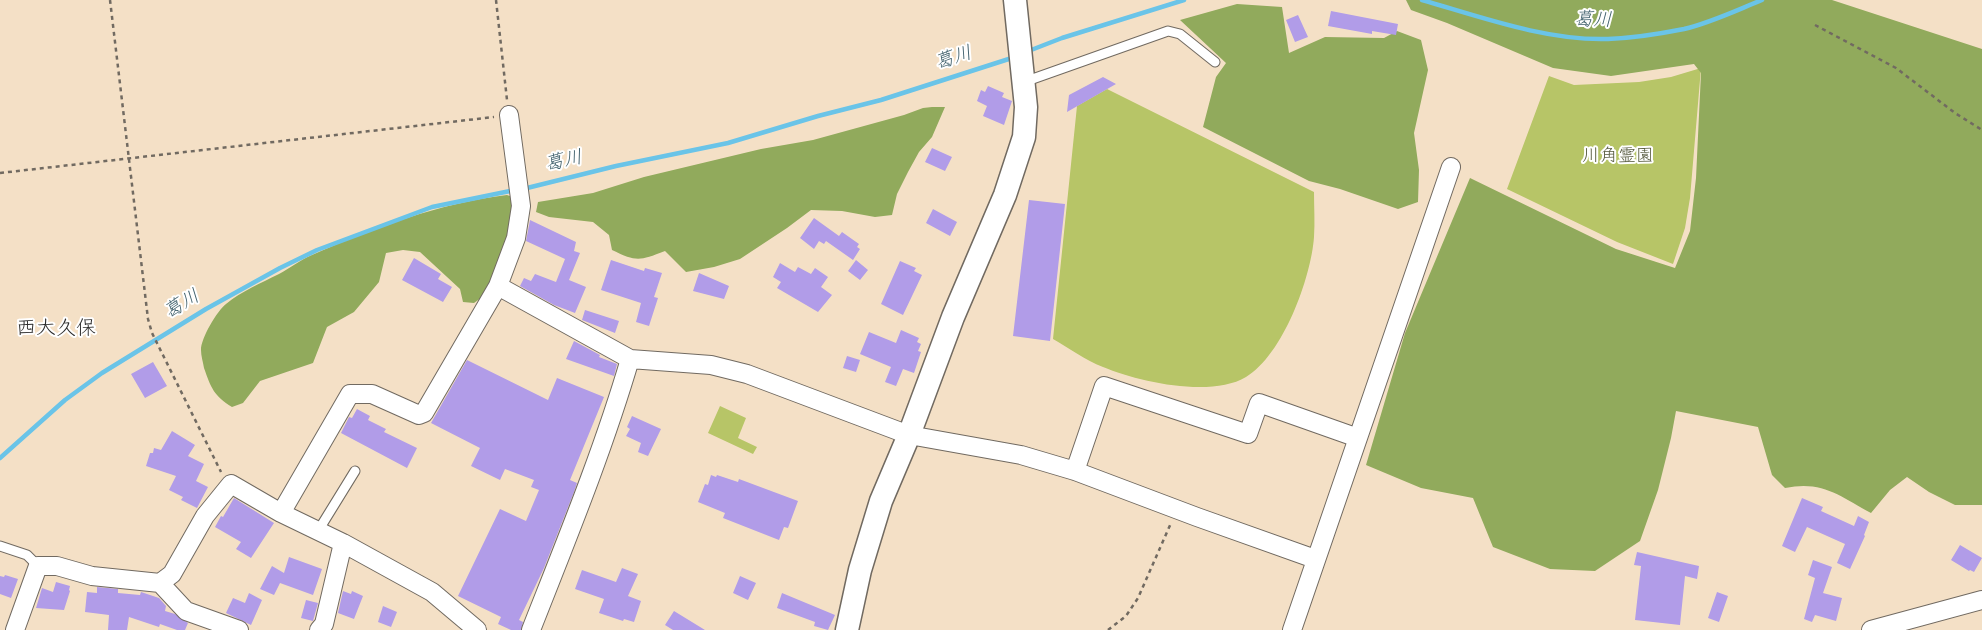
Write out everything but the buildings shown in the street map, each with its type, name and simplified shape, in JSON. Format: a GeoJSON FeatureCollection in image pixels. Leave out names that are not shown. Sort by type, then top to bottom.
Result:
{"type":"FeatureCollection","features":[{"type":"Feature","properties":{"kind":"street"},"geometry":{"type":"LineString","coordinates":[[847,630],[860,570],[881,501],[909,435],[953,317],[1005,195],[1024,137],[1026,107],[1015,0]]}},
{"type":"Feature","properties":{"kind":"street"},"geometry":{"type":"LineString","coordinates":[[281,513],[350,394],[372,394],[419,415],[424,413],[498,286],[518,227],[521,206],[509,115]]}},
{"type":"Feature","properties":{"kind":"street"},"geometry":{"type":"LineString","coordinates":[[1292,630],[1451,167]]}},
{"type":"Feature","properties":{"kind":"street"},"geometry":{"type":"LineString","coordinates":[[498,286],[630,359],[711,365],[747,374],[909,435],[1021,455],[1076,471],[1315,559]]}},
{"type":"Feature","properties":{"kind":"street"},"geometry":{"type":"LineString","coordinates":[[531,630],[571,529],[618,400],[630,359]]}},
{"type":"Feature","properties":{"kind":"street"},"geometry":{"type":"LineString","coordinates":[[1076,471],[1104,386],[1248,434],[1260,403],[1358,438]]}},
{"type":"Feature","properties":{"kind":"street"},"geometry":{"type":"LineString","coordinates":[[160,583],[172,574],[205,516],[231,484],[281,513],[343,543],[432,592],[477,630]]}},
{"type":"Feature","properties":{"kind":"street"},"geometry":{"type":"LineString","coordinates":[[319,630],[324,624],[343,543]]}},
{"type":"Feature","properties":{"kind":"street"},"geometry":{"type":"LineString","coordinates":[[15,630],[38,566],[56,566],[92,576],[160,583],[186,611],[239,630]]}},
{"type":"Feature","properties":{"kind":"street"},"geometry":{"type":"LineString","coordinates":[[1877,629],[1928,623],[1982,600]]}},
{"type":"Feature","properties":{"kind":"lane"},"geometry":{"type":"LineString","coordinates":[[1023,77],[1168,31],[1180,34],[1215,62]]}},
{"type":"Feature","properties":{"kind":"lane"},"geometry":{"type":"LineString","coordinates":[[318,531],[355,471]]}},
{"type":"Feature","properties":{"kind":"lane"},"geometry":{"type":"LineString","coordinates":[[0,546],[27,555],[38,566]]}},
{"type":"Feature","properties":{"kind":"path"},"geometry":{"type":"LineString","coordinates":[[110,0],[148,319],[152,333],[218,468],[231,484]]}},
{"type":"Feature","properties":{"kind":"path"},"geometry":{"type":"LineString","coordinates":[[0,173],[509,115],[496,0]]}},
{"type":"Feature","properties":{"kind":"path"},"geometry":{"type":"LineString","coordinates":[[1816,25],[1896,68],[1955,113],[1982,130]]}},
{"type":"Feature","properties":{"kind":"path"},"geometry":{"type":"LineString","coordinates":[[1108,630],[1126,616],[1138,598],[1178,510]]}},
{"type":"Feature","properties":{"kind":"green space"},"geometry":{"type":"Polygon","coordinates":[[[1406,0],[1832,0],[1982,49],[1982,505],[1955,505],[1929,492],[1907,477],[1890,490],[1871,513],[1830,491],[1820,488],[1798,486],[1785,488],[1772,475],[1758,427],[1676,411],[1658,490],[1640,541],[1595,571],[1550,569],[1493,547],[1473,498],[1421,488],[1366,465],[1405,333],[1470,178],[1616,249],[1675,268],[1690,231],[1696,178],[1701,73],[1694,64],[1611,76],[1553,68],[1447,23],[1411,10],[1406,0]]]}},
{"type":"Feature","properties":{"kind":"green space"},"geometry":{"type":"Polygon","coordinates":[[[1237,4],[1282,7],[1289,53],[1325,37],[1384,38],[1397,31],[1421,40],[1428,70],[1414,133],[1419,170],[1418,202],[1398,209],[1340,189],[1309,181],[1203,127],[1216,77],[1226,63],[1180,20],[1237,4]]]}},
{"type":"Feature","properties":{"kind":"green space","name":"川角霊園"},"geometry":{"type":"Polygon","coordinates":[[[1701,68],[1690,198],[1685,228],[1673,264],[1617,242],[1507,189],[1549,76],[1574,85],[1639,82],[1671,77],[1701,68]]]}},
{"type":"Feature","properties":{"kind":"green space"},"geometry":{"type":"Polygon","coordinates":[[[1107,89],[1314,192],[1312,254],[1301,294],[1283,334],[1272,352],[1246,377],[1231,383],[1214,386],[1175,386],[1118,373],[1096,364],[1053,339],[1077,106],[1107,89]]]}},
{"type":"Feature","properties":{"kind":"green space"},"geometry":{"type":"Polygon","coordinates":[[[932,107],[945,107],[932,137],[919,152],[897,194],[892,215],[875,217],[842,211],[811,210],[740,259],[714,267],[686,272],[665,251],[638,259],[627,257],[612,250],[609,235],[593,222],[549,217],[536,212],[538,202],[593,193],[644,177],[761,149],[813,140],[932,107]]]}},
{"type":"Feature","properties":{"kind":"green space"},"geometry":{"type":"Polygon","coordinates":[[[507,195],[515,198],[510,235],[485,295],[474,303],[463,302],[460,289],[420,252],[403,250],[386,253],[379,282],[354,312],[327,327],[313,363],[260,381],[243,403],[232,407],[214,391],[204,368],[201,352],[202,345],[214,318],[222,307],[232,299],[308,257],[359,235],[432,210],[507,195]]]}},
{"type":"Feature","properties":{"kind":"green space"},"geometry":{"type":"Polygon","coordinates":[[[720,406],[746,418],[738,438],[757,447],[753,454],[708,433],[720,406]]]}},
{"type":"Feature","properties":{"kind":"waterway","name":"葛川"},"geometry":{"type":"LineString","coordinates":[[1026,52],[1062,38],[1184,0]]}},
{"type":"Feature","properties":{"kind":"waterway","name":"葛川"},"geometry":{"type":"LineString","coordinates":[[1422,0],[1514,27],[1585,39],[1627,38],[1684,29],[1714,20],[1762,0]]}},
{"type":"Feature","properties":{"kind":"waterway","name":"葛川"},"geometry":{"type":"LineString","coordinates":[[523,189],[616,166],[728,143],[818,116],[881,100],[1015,57]]}},
{"type":"Feature","properties":{"kind":"waterway","name":"葛川"},"geometry":{"type":"LineString","coordinates":[[0,458],[65,400],[102,373],[206,309],[280,268],[317,250],[432,207],[515,190]]}},
{"type":"Feature","properties":{"kind":"district","name":"西大久保"},"geometry":{"type":"Point","coordinates":[56,331]}}]}
